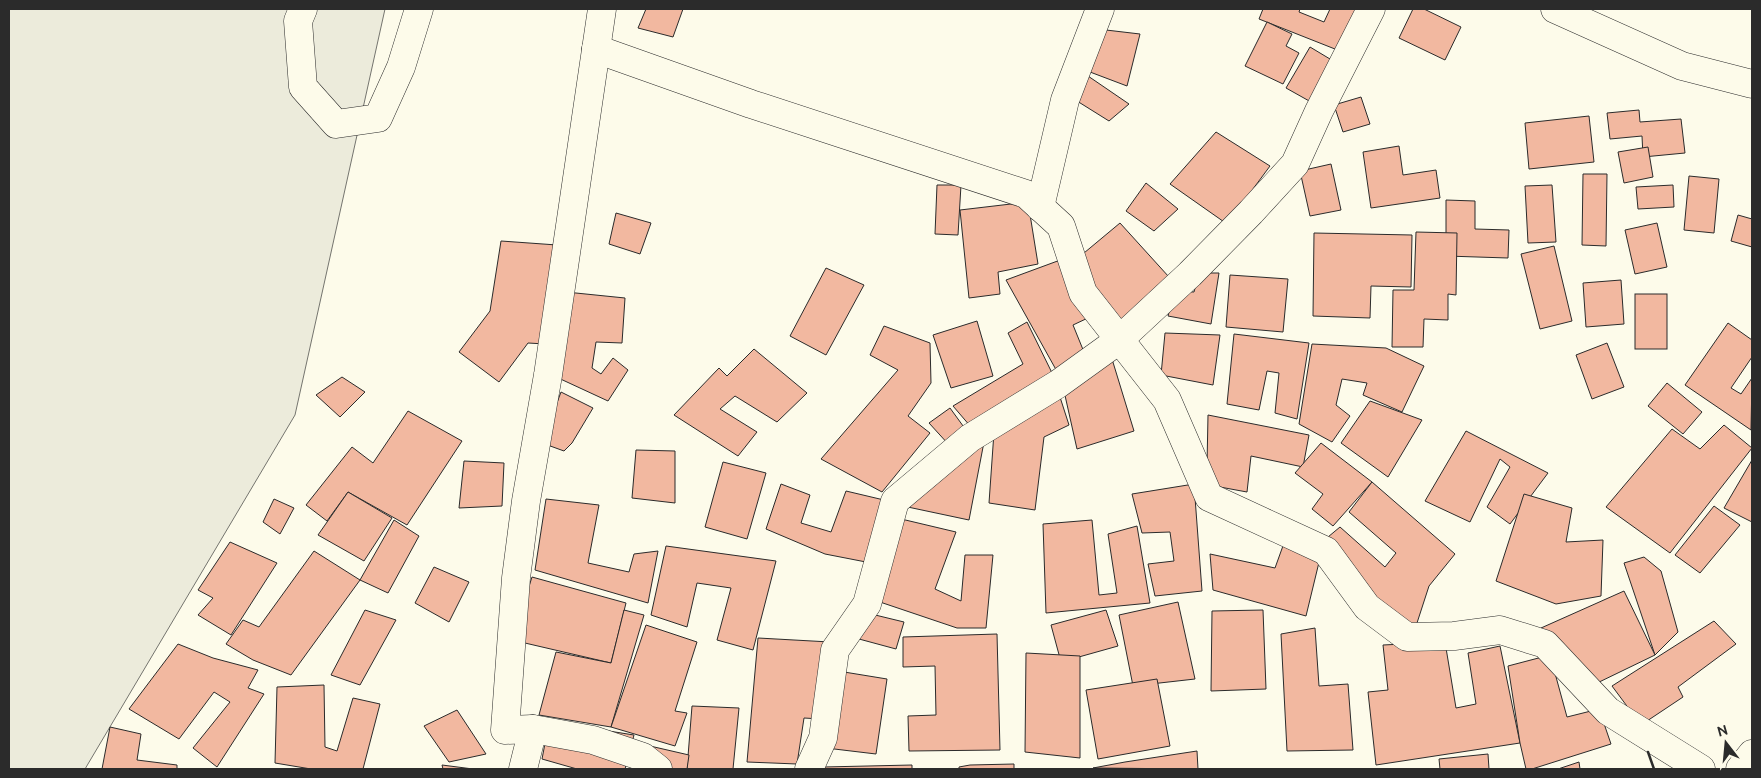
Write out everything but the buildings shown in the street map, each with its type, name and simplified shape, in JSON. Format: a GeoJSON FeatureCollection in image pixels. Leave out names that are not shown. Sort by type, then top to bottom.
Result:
{"type":"FeatureCollection","features":[{"type":"Feature","properties":{"kind":"street"},"geometry":{"type":"LineString","coordinates":[[303,9],[298,21],[304,87],[336,124],[378,118],[401,67],[419,9]]}},
{"type":"Feature","properties":{"kind":"street"},"geometry":{"type":"LineString","coordinates":[[602,9],[548,374],[526,501],[516,578],[505,730],[533,729],[593,740],[643,757],[658,769]]}},
{"type":"Feature","properties":{"kind":"street"},"geometry":{"type":"LineString","coordinates":[[1040,207],[1065,100],[1100,9]]}},
{"type":"Feature","properties":{"kind":"street"},"geometry":{"type":"LineString","coordinates":[[809,769],[823,738],[835,650],[867,604],[895,501],[970,438],[1058,384],[1119,340],[1190,274],[1295,164],[1319,111],[1372,9]]}},
{"type":"Feature","properties":{"kind":"street"},"geometry":{"type":"LineString","coordinates":[[1555,9],[1682,66],[1752,84]]}},
{"type":"Feature","properties":{"kind":"street"},"geometry":{"type":"LineString","coordinates":[[596,49],[752,104],[1026,194],[1061,226],[1083,293],[1167,400],[1209,496],[1326,551],[1367,607],[1408,637],[1454,636],[1500,630],[1545,644],[1608,711],[1701,769]]}},
{"type":"Feature","properties":{"kind":"street"},"geometry":{"type":"LineString","coordinates":[[523,769],[533,729]]}},
{"type":"Feature","properties":{"kind":"street"},"geometry":{"type":"LineString","coordinates":[[1740,769],[1752,754]]}},
{"type":"Feature","properties":{"kind":"shaded area"},"geometry":{"type":"Polygon","coordinates":[[[9,9],[385,9],[295,415],[85,769],[9,769],[9,9]]]}},
{"type":"Feature","properties":{"kind":"wall"},"geometry":{"type":"LineString","coordinates":[[1648,752],[1654,769]]}}]}
